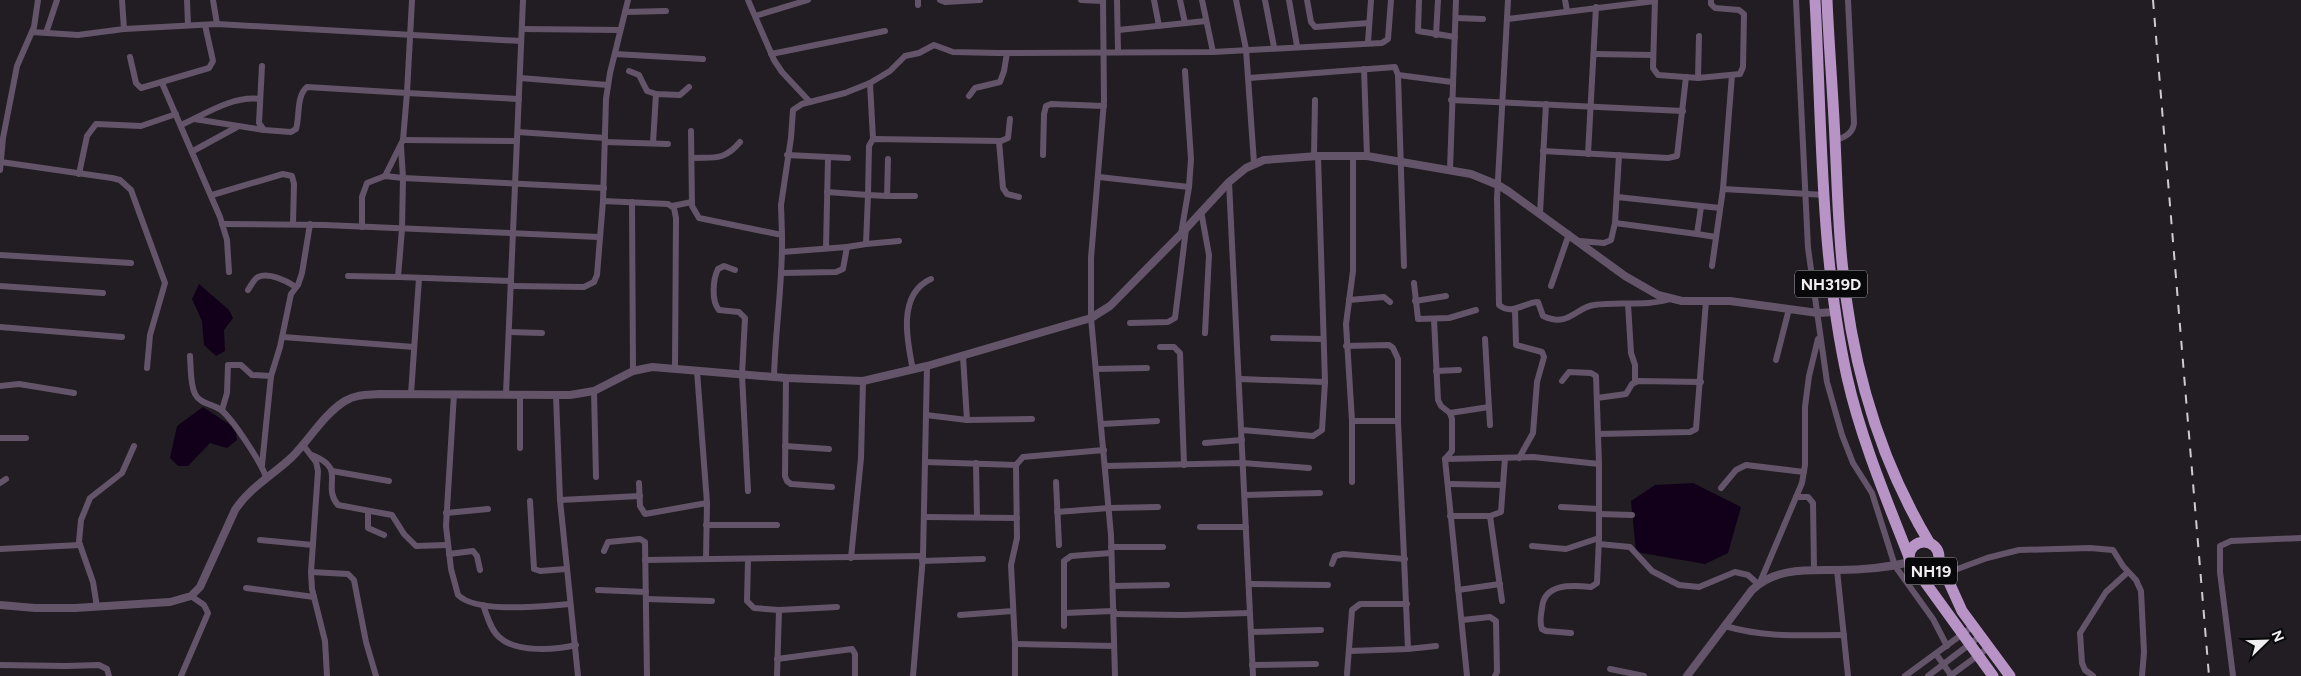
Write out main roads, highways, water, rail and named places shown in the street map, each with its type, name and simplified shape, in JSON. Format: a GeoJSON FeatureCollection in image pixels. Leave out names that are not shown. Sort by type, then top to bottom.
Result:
{"type":"FeatureCollection","features":[{"type":"Feature","properties":{"kind":"highway","name":"NH319D"},"geometry":{"type":"LineString","coordinates":[[1815,0],[1825,195],[1835,312],[1848,380],[1858,418],[1912,563],[1993,676]]}},
{"type":"Feature","properties":{"kind":"highway","name":"NH319D"},"geometry":{"type":"LineString","coordinates":[[1827,0],[1839,140],[1842,261],[1856,352],[1886,455],[1910,511],[1929,542]]}},
{"type":"Feature","properties":{"kind":"highway","name":"NH19"},"geometry":{"type":"LineString","coordinates":[[1929,542],[1938,549],[1940,560],[1933,570],[1928,572],[1912,563],[1910,551],[1918,543],[1929,542]]}},
{"type":"Feature","properties":{"kind":"highway"},"geometry":{"type":"LineString","coordinates":[[1940,560],[1944,574],[1972,627],[2010,676]]}},
{"type":"Feature","properties":{"kind":"railway"},"geometry":{"type":"LineString","coordinates":[[2153,0],[2209,676]]}}]}
